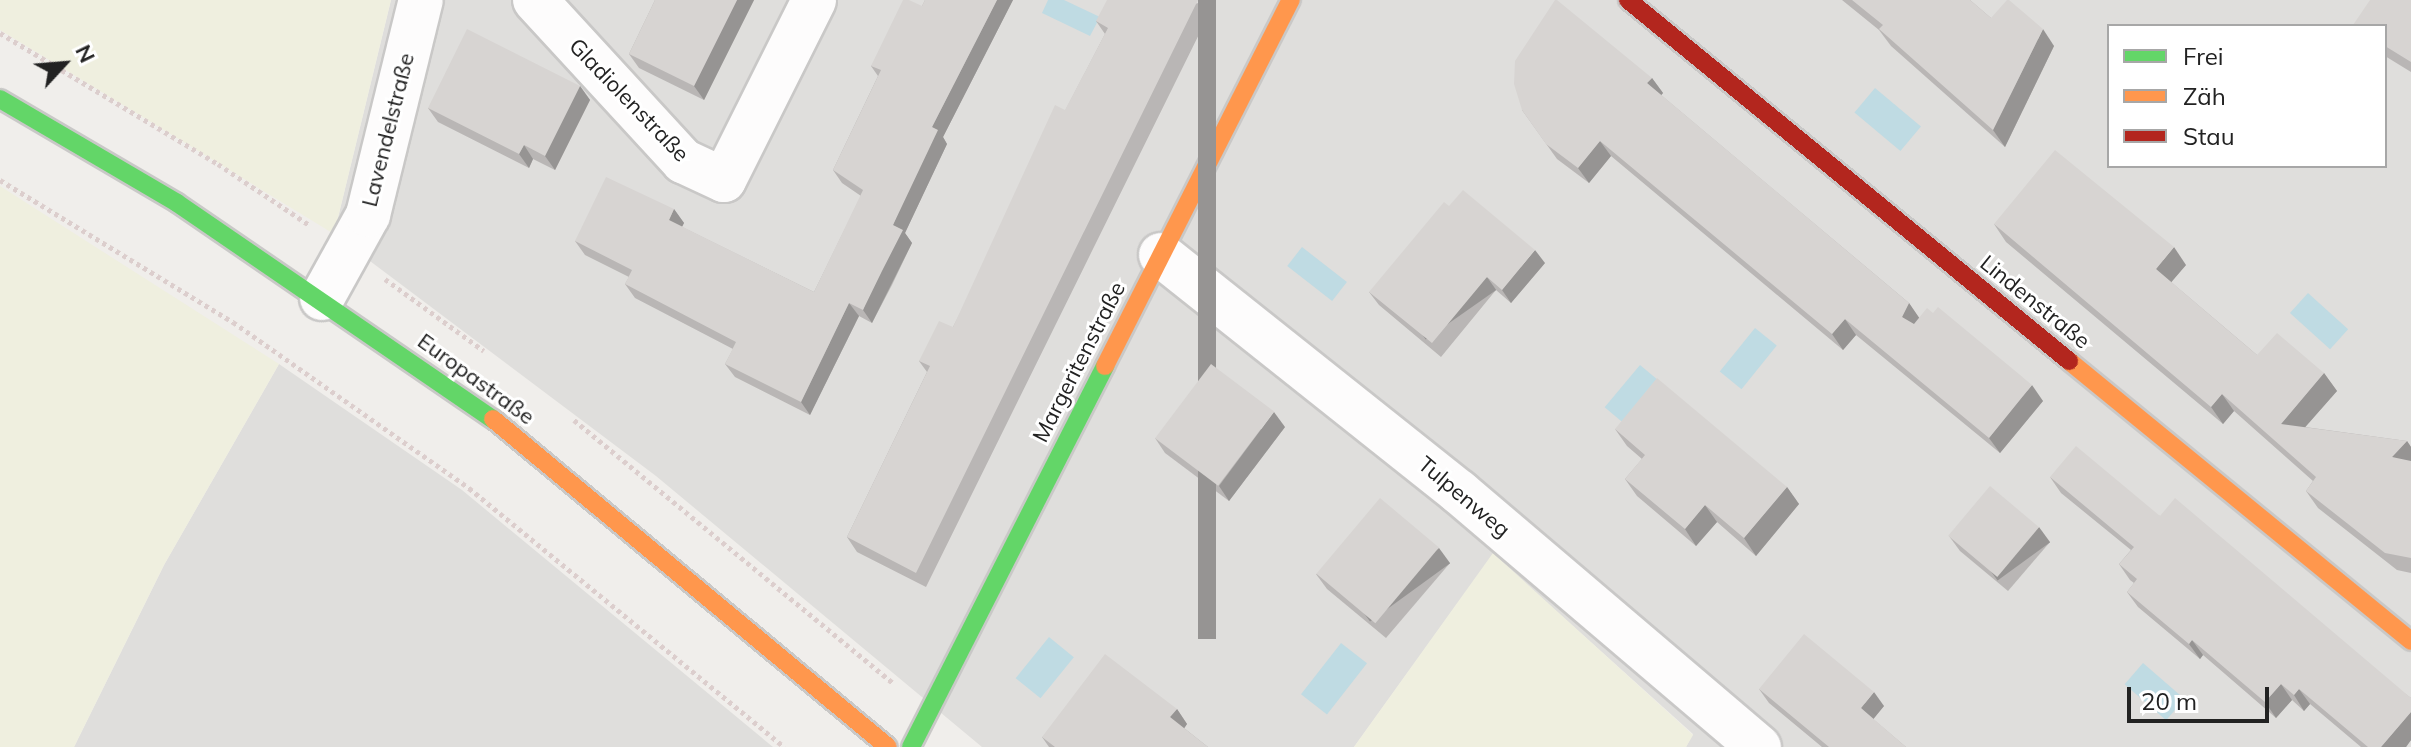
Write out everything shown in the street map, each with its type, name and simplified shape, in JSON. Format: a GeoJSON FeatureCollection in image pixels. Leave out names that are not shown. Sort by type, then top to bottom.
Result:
{"type":"FeatureCollection","features":[{"type":"Feature","properties":{"kind":"street","name":"Lavendelstraße"},"geometry":{"type":"LineString","coordinates":[[322,298],[368,215],[421,0]]}},
{"type":"Feature","properties":{"kind":"street","name":"Gladiolenstraße"},"geometry":{"type":"LineString","coordinates":[[535,0],[683,161],[724,180],[814,0]]}},
{"type":"Feature","properties":{"kind":"street","name":"Margeritenstraße"},"geometry":{"type":"LineString","coordinates":[[911,747],[1291,0]]}},
{"type":"Feature","properties":{"kind":"street","name":"Lindenstraße"},"geometry":{"type":"LineString","coordinates":[[1628,0],[2411,641]]}},
{"type":"Feature","properties":{"kind":"street","name":"Europastraße"},"geometry":{"type":"LineString","coordinates":[[0,99],[177,203],[322,298],[495,420],[888,747]]}},
{"type":"Feature","properties":{"kind":"street","name":"Tulpenweg"},"geometry":{"type":"LineString","coordinates":[[1161,255],[1459,492],[1759,747]]}},
{"type":"Feature","properties":{"kind":"path"},"geometry":{"type":"LineString","coordinates":[[0,180],[233,322],[469,488],[784,747]]}},
{"type":"Feature","properties":{"kind":"shaded area"},"geometry":{"type":"Polygon","coordinates":[[[391,0],[2411,0],[2411,747],[1686,747],[1693,734],[1493,554],[1354,747],[982,747],[656,476],[334,234],[391,0]]]}},
{"type":"Feature","properties":{"kind":"shaded area"},"geometry":{"type":"Polygon","coordinates":[[[279,364],[462,490],[773,747],[74,747],[164,565],[279,364]]]}},
{"type":"Feature","properties":{"kind":"green space"},"geometry":{"type":"Polygon","coordinates":[[[0,0],[391,0],[334,234],[0,30],[0,0]]]}},
{"type":"Feature","properties":{"kind":"green space"},"geometry":{"type":"Polygon","coordinates":[[[0,186],[279,364],[164,565],[74,747],[0,747],[0,186]]]}},
{"type":"Feature","properties":{"kind":"green space"},"geometry":{"type":"Polygon","coordinates":[[[1493,553],[1693,735],[1686,747],[1354,747],[1493,553]]]}},
{"type":"Feature","properties":{"kind":"water"},"geometry":{"type":"Polygon","coordinates":[[[1048,0],[1064,0],[1100,17],[1090,36],[1042,13],[1048,0]]]}},
{"type":"Feature","properties":{"kind":"water"},"geometry":{"type":"Polygon","coordinates":[[[1875,88],[1921,127],[1900,151],[1854,113],[1875,88]]]}},
{"type":"Feature","properties":{"kind":"water"},"geometry":{"type":"Polygon","coordinates":[[[1302,247],[1347,282],[1332,301],[1287,266],[1302,247]]]}},
{"type":"Feature","properties":{"kind":"water"},"geometry":{"type":"Polygon","coordinates":[[[2308,293],[2348,329],[2330,349],[2290,313],[2308,293]]]}},
{"type":"Feature","properties":{"kind":"water"},"geometry":{"type":"Polygon","coordinates":[[[1755,328],[1777,346],[1742,389],[1720,372],[1755,328]]]}},
{"type":"Feature","properties":{"kind":"water"},"geometry":{"type":"Polygon","coordinates":[[[1640,365],[1658,380],[1622,422],[1605,407],[1640,365]]]}},
{"type":"Feature","properties":{"kind":"water"},"geometry":{"type":"Polygon","coordinates":[[[1049,637],[1074,657],[1041,698],[1016,678],[1049,637]]]}},
{"type":"Feature","properties":{"kind":"water"},"geometry":{"type":"Polygon","coordinates":[[[1341,643],[1367,663],[1327,715],[1301,694],[1341,643]]]}},
{"type":"Feature","properties":{"kind":"water"},"geometry":{"type":"Polygon","coordinates":[[[2143,663],[2185,699],[2166,720],[2125,684],[2143,663]]]}},
{"type":"Feature","properties":{"kind":"building"},"geometry":{"type":"Polygon","coordinates":[[[655,0],[737,0],[694,86],[629,54],[655,0]]]}},
{"type":"Feature","properties":{"kind":"building"},"geometry":{"type":"Polygon","coordinates":[[[903,0],[922,6],[925,0],[997,0],[932,127],[938,130],[893,225],[903,230],[863,310],[849,303],[801,402],[725,364],[736,342],[625,284],[632,270],[575,241],[606,177],[674,209],[669,220],[814,292],[863,190],[833,170],[881,70],[871,66],[903,0]]]}},
{"type":"Feature","properties":{"kind":"building"},"geometry":{"type":"Polygon","coordinates":[[[1107,0],[1198,0],[916,573],[847,537],[930,366],[919,361],[939,321],[953,327],[1055,105],[1065,110],[1108,28],[1096,21],[1107,0]]]}},
{"type":"Feature","properties":{"kind":"building"},"geometry":{"type":"Polygon","coordinates":[[[1555,0],[1652,78],[1647,83],[1909,303],[1902,317],[1914,324],[1927,308],[1933,313],[1938,307],[2032,385],[1989,438],[1845,319],[1832,334],[1600,141],[1578,168],[1546,144],[1522,110],[1514,84],[1515,61],[1555,0]]]}},
{"type":"Feature","properties":{"kind":"building"},"geometry":{"type":"Polygon","coordinates":[[[1852,0],[1970,0],[1991,18],[2009,0],[2043,29],[1993,130],[1879,29],[1883,25],[1852,0]]]}},
{"type":"Feature","properties":{"kind":"building"},"geometry":{"type":"Polygon","coordinates":[[[2370,0],[2411,0],[2411,62],[2387,47],[2387,24],[2354,24],[2370,0]]]}},
{"type":"Feature","properties":{"kind":"building"},"geometry":{"type":"Polygon","coordinates":[[[467,29],[580,86],[545,156],[524,145],[519,154],[428,108],[467,29]]]}},
{"type":"Feature","properties":{"kind":"building"},"geometry":{"type":"Polygon","coordinates":[[[2055,150],[2174,247],[2156,269],[2257,355],[2277,333],[2324,373],[2281,424],[2407,441],[2392,457],[2411,461],[2411,558],[2385,553],[2306,491],[2316,477],[2222,394],[2211,407],[1994,224],[2055,150]]]}},
{"type":"Feature","properties":{"kind":"building"},"geometry":{"type":"Polygon","coordinates":[[[1463,190],[1535,250],[1502,290],[1487,277],[1432,343],[1369,292],[1444,202],[1449,206],[1463,190]]]}},
{"type":"Feature","properties":{"kind":"building"},"geometry":{"type":"Polygon","coordinates":[[[1211,364],[1274,412],[1218,486],[1155,438],[1211,364]]]}},
{"type":"Feature","properties":{"kind":"building"},"geometry":{"type":"Polygon","coordinates":[[[1657,378],[1787,487],[1744,538],[1705,505],[1685,529],[1625,479],[1645,455],[1615,429],[1657,378]]]}},
{"type":"Feature","properties":{"kind":"building"},"geometry":{"type":"Polygon","coordinates":[[[2076,446],[2160,516],[2175,498],[2411,698],[2411,712],[2381,747],[2368,747],[2299,689],[2294,695],[2281,684],[2265,702],[2192,640],[2189,644],[2127,592],[2137,579],[2119,564],[2134,547],[2050,477],[2076,446]]]}},
{"type":"Feature","properties":{"kind":"building"},"geometry":{"type":"Polygon","coordinates":[[[1990,486],[2039,527],[1997,577],[1948,536],[1990,486]]]}},
{"type":"Feature","properties":{"kind":"building"},"geometry":{"type":"Polygon","coordinates":[[[1380,498],[1439,547],[1375,623],[1316,574],[1380,498]]]}},
{"type":"Feature","properties":{"kind":"building"},"geometry":{"type":"Polygon","coordinates":[[[1804,634],[1874,692],[1861,708],[1906,747],[1829,747],[1759,689],[1804,634]]]}},
{"type":"Feature","properties":{"kind":"building"},"geometry":{"type":"Polygon","coordinates":[[[1105,654],[1177,709],[1170,717],[1208,747],[1055,747],[1042,737],[1105,654]]]}},
{"type":"Feature","properties":{"kind":"traffic: fast"},"geometry":{"type":"LineString","coordinates":[[0,99],[177,203],[493,419]]}},
{"type":"Feature","properties":{"kind":"traffic: fast"},"geometry":{"type":"LineString","coordinates":[[911,747],[1105,366]]}},
{"type":"Feature","properties":{"kind":"traffic: slow"},"geometry":{"type":"LineString","coordinates":[[1105,366],[1291,0]]}},
{"type":"Feature","properties":{"kind":"traffic: slow"},"geometry":{"type":"LineString","coordinates":[[2069,361],[2411,641]]}},
{"type":"Feature","properties":{"kind":"traffic: slow"},"geometry":{"type":"LineString","coordinates":[[493,419],[888,747]]}},
{"type":"Feature","properties":{"kind":"traffic: jam"},"geometry":{"type":"LineString","coordinates":[[1628,0],[2069,361]]}}]}
